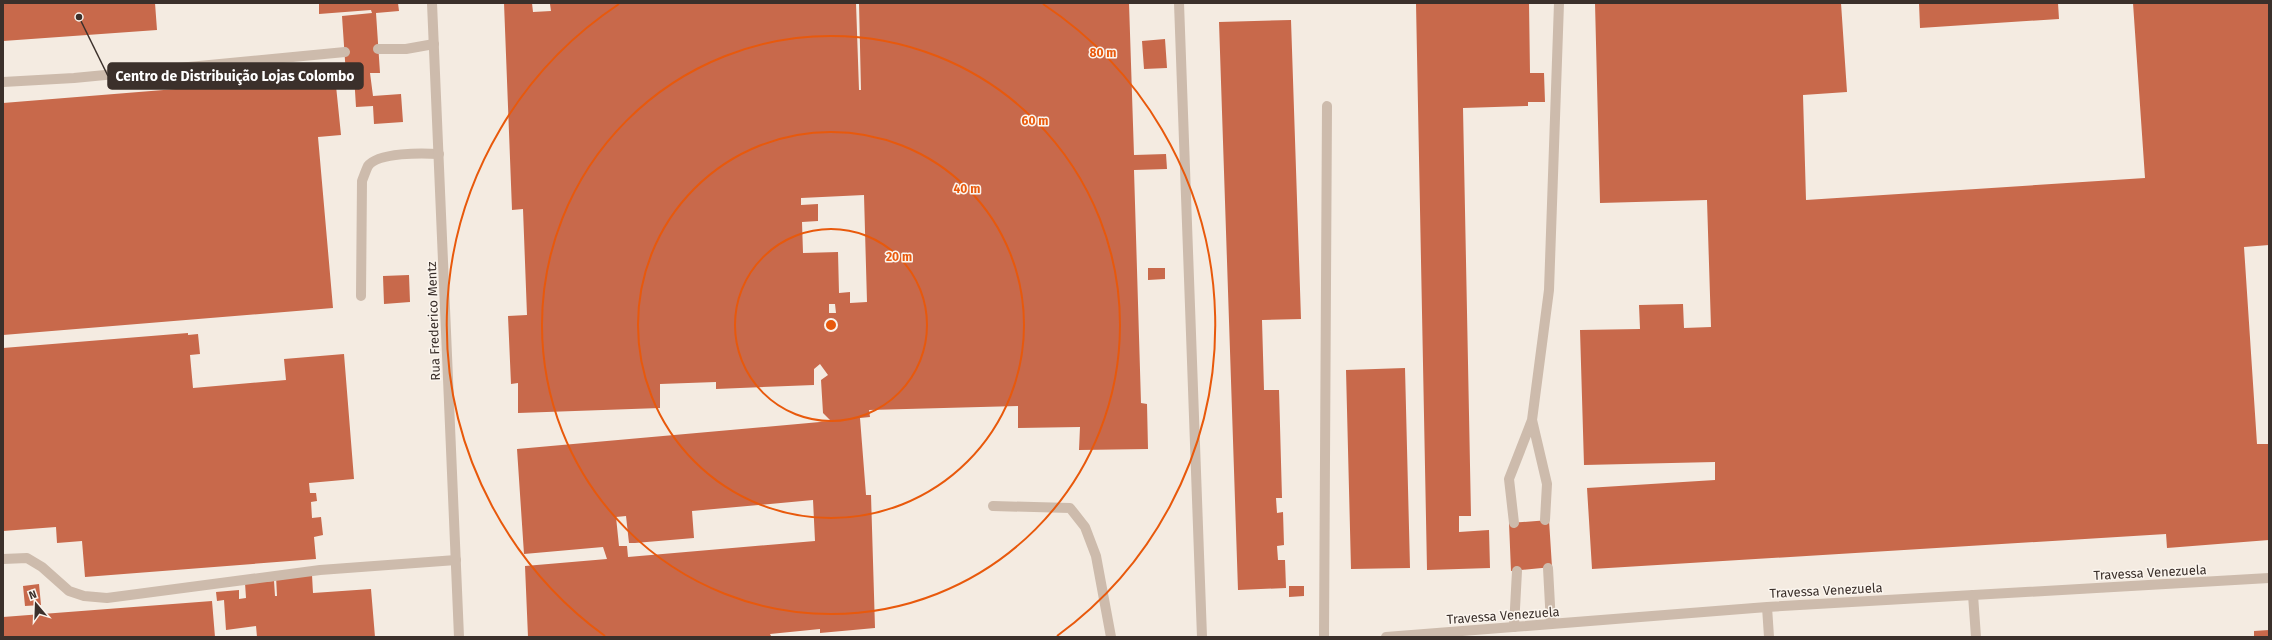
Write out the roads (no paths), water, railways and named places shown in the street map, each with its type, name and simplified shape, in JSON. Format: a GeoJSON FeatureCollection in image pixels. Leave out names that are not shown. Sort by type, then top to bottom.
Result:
{"type":"FeatureCollection","features":[{"type":"Feature","properties":{"kind":"street","name":"Rua Frederico Mentz"},"geometry":{"type":"LineString","coordinates":[[432,3],[459,637]]}},
{"type":"Feature","properties":{"kind":"street"},"geometry":{"type":"LineString","coordinates":[[1179,3],[1202,637]]}},
{"type":"Feature","properties":{"kind":"street"},"geometry":{"type":"LineString","coordinates":[[1514,523],[1509,479],[1532,420],[1549,290],[1559,3]]}},
{"type":"Feature","properties":{"kind":"street"},"geometry":{"type":"LineString","coordinates":[[378,49],[406,49],[434,44]]}},
{"type":"Feature","properties":{"kind":"street"},"geometry":{"type":"LineString","coordinates":[[3,82],[74,78],[345,52]]}},
{"type":"Feature","properties":{"kind":"street"},"geometry":{"type":"LineString","coordinates":[[1324,637],[1327,106]]}},
{"type":"Feature","properties":{"kind":"street"},"geometry":{"type":"LineString","coordinates":[[362,296],[362,181],[369,165],[380,159],[415,153],[439,154]]}},
{"type":"Feature","properties":{"kind":"street"},"geometry":{"type":"LineString","coordinates":[[1532,420],[1547,484],[1545,520]]}},
{"type":"Feature","properties":{"kind":"street"},"geometry":{"type":"LineString","coordinates":[[993,506],[1070,508],[1085,527],[1096,556],[1111,637]]}},
{"type":"Feature","properties":{"kind":"street"},"geometry":{"type":"LineString","coordinates":[[3,559],[27,558],[42,567],[69,591],[84,596],[107,598],[320,570],[456,560]]}},
{"type":"Feature","properties":{"kind":"street"},"geometry":{"type":"LineString","coordinates":[[1548,568],[1551,624]]}},
{"type":"Feature","properties":{"kind":"street"},"geometry":{"type":"LineString","coordinates":[[1514,627],[1516,571]]}},
{"type":"Feature","properties":{"kind":"street","name":"Travessa Venezuela"},"geometry":{"type":"LineString","coordinates":[[1386,637],[1767,607],[2269,578]]}},
{"type":"Feature","properties":{"kind":"street"},"geometry":{"type":"LineString","coordinates":[[1972,595],[1976,637]]}},
{"type":"Feature","properties":{"kind":"street"},"geometry":{"type":"LineString","coordinates":[[1767,607],[1769,637]]}},
{"type":"Feature","properties":{"kind":"place","name":"Centro de Distribuição Lojas Colombo"},"geometry":{"type":"Point","coordinates":[79,17]}}]}
